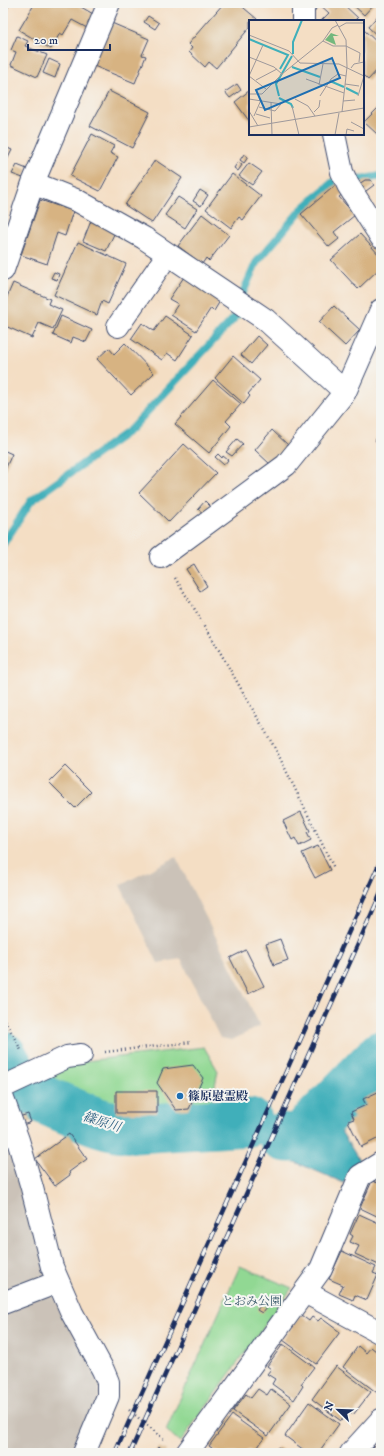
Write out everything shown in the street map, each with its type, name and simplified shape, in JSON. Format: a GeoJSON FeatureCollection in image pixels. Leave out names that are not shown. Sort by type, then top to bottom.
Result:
{"type":"FeatureCollection","features":[{"type":"Feature","properties":{"kind":"street"},"geometry":{"type":"LineString","coordinates":[[3,270],[33,183],[109,3]]}},
{"type":"Feature","properties":{"kind":"street"},"geometry":{"type":"LineString","coordinates":[[303,20],[303,7],[306,3]]}},
{"type":"Feature","properties":{"kind":"street"},"geometry":{"type":"LineString","coordinates":[[334,135],[342,172],[381,237]]}},
{"type":"Feature","properties":{"kind":"street"},"geometry":{"type":"LineString","coordinates":[[33,183],[78,201],[144,238],[168,254],[266,320],[345,392]]}},
{"type":"Feature","properties":{"kind":"street"},"geometry":{"type":"LineString","coordinates":[[118,326],[168,254]]}},
{"type":"Feature","properties":{"kind":"street"},"geometry":{"type":"LineString","coordinates":[[162,557],[286,465],[345,392],[381,310]]}},
{"type":"Feature","properties":{"kind":"street"},"geometry":{"type":"LineString","coordinates":[[3,1087],[67,1057],[81,1055]]}},
{"type":"Feature","properties":{"kind":"street"},"geometry":{"type":"LineString","coordinates":[[3,1099],[18,1140],[52,1267],[72,1313],[108,1382],[108,1396],[84,1453]]}},
{"type":"Feature","properties":{"kind":"street"},"geometry":{"type":"LineString","coordinates":[[186,1450],[321,1269],[360,1176],[381,1162]]}},
{"type":"Feature","properties":{"kind":"street"},"geometry":{"type":"LineString","coordinates":[[3,1303],[58,1282]]}},
{"type":"Feature","properties":{"kind":"street"},"geometry":{"type":"LineString","coordinates":[[305,1292],[381,1333]]}},
{"type":"Feature","properties":{"kind":"street"},"geometry":{"type":"LineString","coordinates":[[351,1453],[381,1420]]}},
{"type":"Feature","properties":{"kind":"path"},"geometry":{"type":"LineString","coordinates":[[162,557],[204,624],[276,750],[334,868]]}},
{"type":"Feature","properties":{"kind":"path"},"geometry":{"type":"LineString","coordinates":[[3,1017],[32,1074]]}},
{"type":"Feature","properties":{"kind":"path"},"geometry":{"type":"LineString","coordinates":[[81,1055],[192,1042]]}},
{"type":"Feature","properties":{"kind":"path"},"geometry":{"type":"LineString","coordinates":[[108,1396],[113,1396],[186,1450]]}},
{"type":"Feature","properties":{"kind":"shaded area"},"geometry":{"type":"Polygon","coordinates":[[[176,857],[260,1026],[232,1040],[220,1038],[181,959],[158,963],[120,885],[176,857]]]}},
{"type":"Feature","properties":{"kind":"shaded area"},"geometry":{"type":"Polygon","coordinates":[[[3,1123],[96,1373],[100,1394],[75,1453],[3,1453],[3,1123]]]}},
{"type":"Feature","properties":{"kind":"green space"},"geometry":{"type":"Polygon","coordinates":[[[204,1047],[218,1071],[209,1114],[134,1119],[118,1118],[103,1114],[29,1082],[68,1063],[204,1047]]]}},
{"type":"Feature","properties":{"kind":"green space","name":"とおみ公園"},"geometry":{"type":"Polygon","coordinates":[[[240,1266],[292,1288],[180,1442],[166,1430],[240,1266]]]}},
{"type":"Feature","properties":{"kind":"water"},"geometry":{"type":"Polygon","coordinates":[[[339,1128],[361,1163],[349,1171],[344,1183],[288,1159],[289,1155],[296,1158],[316,1150],[339,1128]]]}},
{"type":"Feature","properties":{"kind":"building"},"geometry":{"type":"Polygon","coordinates":[[[3,3],[9,5],[3,17],[3,3]]]}},
{"type":"Feature","properties":{"kind":"building"},"geometry":{"type":"Polygon","coordinates":[[[35,3],[74,3],[95,15],[87,28],[72,20],[63,35],[60,33],[51,49],[19,30],[35,3]]]}},
{"type":"Feature","properties":{"kind":"building"},"geometry":{"type":"Polygon","coordinates":[[[224,3],[238,3],[257,19],[249,20],[249,28],[216,68],[209,62],[205,67],[189,52],[192,48],[188,44],[224,3]]]}},
{"type":"Feature","properties":{"kind":"building"},"geometry":{"type":"Polygon","coordinates":[[[318,3],[342,3],[358,18],[356,20],[322,20],[329,13],[318,3]]]}},
{"type":"Feature","properties":{"kind":"building"},"geometry":{"type":"Polygon","coordinates":[[[351,3],[375,3],[364,15],[351,3]]]}},
{"type":"Feature","properties":{"kind":"building"},"geometry":{"type":"Polygon","coordinates":[[[381,12],[381,39],[368,27],[381,12]]]}},
{"type":"Feature","properties":{"kind":"building"},"geometry":{"type":"Polygon","coordinates":[[[148,16],[159,23],[155,29],[144,22],[148,16]]]}},
{"type":"Feature","properties":{"kind":"building"},"geometry":{"type":"Polygon","coordinates":[[[107,21],[149,39],[142,55],[146,56],[135,83],[89,64],[107,21]]]}},
{"type":"Feature","properties":{"kind":"building"},"geometry":{"type":"Polygon","coordinates":[[[364,30],[381,46],[381,58],[376,63],[380,67],[368,80],[364,76],[364,30]]]}},
{"type":"Feature","properties":{"kind":"building"},"geometry":{"type":"Polygon","coordinates":[[[17,36],[28,41],[25,46],[47,55],[37,77],[11,65],[16,52],[11,50],[17,36]]]}},
{"type":"Feature","properties":{"kind":"building"},"geometry":{"type":"Polygon","coordinates":[[[49,59],[60,64],[55,78],[43,73],[49,59]]]}},
{"type":"Feature","properties":{"kind":"building"},"geometry":{"type":"Polygon","coordinates":[[[3,65],[8,67],[3,76],[3,65]]]}},
{"type":"Feature","properties":{"kind":"building"},"geometry":{"type":"Polygon","coordinates":[[[237,84],[241,90],[230,98],[225,92],[237,84]]]}},
{"type":"Feature","properties":{"kind":"building"},"geometry":{"type":"Polygon","coordinates":[[[109,91],[150,112],[132,148],[90,126],[109,91]]]}},
{"type":"Feature","properties":{"kind":"building"},"geometry":{"type":"Polygon","coordinates":[[[249,91],[249,121],[235,102],[249,91]]]}},
{"type":"Feature","properties":{"kind":"building"},"geometry":{"type":"Polygon","coordinates":[[[381,105],[381,130],[377,134],[364,122],[381,105]]]}},
{"type":"Feature","properties":{"kind":"building"},"geometry":{"type":"Polygon","coordinates":[[[92,134],[114,146],[110,153],[118,157],[100,191],[70,176],[92,134]]]}},
{"type":"Feature","properties":{"kind":"building"},"geometry":{"type":"Polygon","coordinates":[[[3,146],[12,150],[5,164],[3,163],[3,146]]]}},
{"type":"Feature","properties":{"kind":"building"},"geometry":{"type":"Polygon","coordinates":[[[244,154],[248,157],[244,163],[240,160],[244,154]]]}},
{"type":"Feature","properties":{"kind":"building"},"geometry":{"type":"Polygon","coordinates":[[[155,160],[182,178],[152,223],[125,205],[155,160]]]}},
{"type":"Feature","properties":{"kind":"building"},"geometry":{"type":"Polygon","coordinates":[[[238,162],[242,165],[238,171],[234,168],[238,162]]]}},
{"type":"Feature","properties":{"kind":"building"},"geometry":{"type":"Polygon","coordinates":[[[249,163],[262,172],[252,185],[239,176],[249,163]]]}},
{"type":"Feature","properties":{"kind":"building"},"geometry":{"type":"Polygon","coordinates":[[[17,165],[27,169],[23,178],[12,174],[17,165]]]}},
{"type":"Feature","properties":{"kind":"building"},"geometry":{"type":"Polygon","coordinates":[[[232,174],[261,196],[243,220],[239,217],[231,228],[206,209],[232,174]]]}},
{"type":"Feature","properties":{"kind":"building"},"geometry":{"type":"Polygon","coordinates":[[[365,180],[371,180],[374,185],[362,194],[356,186],[365,180]]]}},
{"type":"Feature","properties":{"kind":"building"},"geometry":{"type":"Polygon","coordinates":[[[337,184],[344,193],[339,197],[355,215],[334,232],[339,239],[329,247],[301,214],[337,184]]]}},
{"type":"Feature","properties":{"kind":"building"},"geometry":{"type":"Polygon","coordinates":[[[200,190],[208,195],[201,206],[193,201],[200,190]]]}},
{"type":"Feature","properties":{"kind":"building"},"geometry":{"type":"Polygon","coordinates":[[[178,197],[197,209],[185,228],[165,215],[178,197]]]}},
{"type":"Feature","properties":{"kind":"building"},"geometry":{"type":"Polygon","coordinates":[[[40,200],[73,211],[65,236],[57,233],[47,264],[21,255],[40,200]]]}},
{"type":"Feature","properties":{"kind":"building"},"geometry":{"type":"Polygon","coordinates":[[[202,214],[229,235],[209,261],[206,258],[202,264],[178,246],[202,214]]]}},
{"type":"Feature","properties":{"kind":"building"},"geometry":{"type":"Polygon","coordinates":[[[91,221],[115,232],[106,251],[83,241],[91,221]]]}},
{"type":"Feature","properties":{"kind":"building"},"geometry":{"type":"Polygon","coordinates":[[[360,234],[381,257],[381,267],[358,289],[331,260],[360,234]]]}},
{"type":"Feature","properties":{"kind":"building"},"geometry":{"type":"Polygon","coordinates":[[[78,242],[126,264],[108,304],[102,301],[97,315],[54,295],[78,242]]]}},
{"type":"Feature","properties":{"kind":"building"},"geometry":{"type":"Polygon","coordinates":[[[54,272],[59,274],[57,280],[51,278],[54,272]]]}},
{"type":"Feature","properties":{"kind":"building"},"geometry":{"type":"Polygon","coordinates":[[[184,277],[220,301],[214,311],[211,308],[196,331],[171,315],[178,304],[169,299],[184,277]]]}},
{"type":"Feature","properties":{"kind":"building"},"geometry":{"type":"Polygon","coordinates":[[[13,283],[50,299],[48,304],[62,310],[53,329],[39,323],[32,338],[3,325],[3,306],[13,283]]]}},
{"type":"Feature","properties":{"kind":"building"},"geometry":{"type":"Polygon","coordinates":[[[334,306],[360,330],[345,346],[319,322],[334,306]]]}},
{"type":"Feature","properties":{"kind":"building"},"geometry":{"type":"Polygon","coordinates":[[[61,316],[92,330],[86,342],[73,337],[71,343],[53,335],[61,316]]]}},
{"type":"Feature","properties":{"kind":"building"},"geometry":{"type":"Polygon","coordinates":[[[165,316],[193,335],[177,360],[167,353],[162,360],[131,339],[142,323],[154,331],[165,316]]]}},
{"type":"Feature","properties":{"kind":"building"},"geometry":{"type":"Polygon","coordinates":[[[257,336],[267,345],[251,364],[241,355],[257,336]]]}},
{"type":"Feature","properties":{"kind":"building"},"geometry":{"type":"Polygon","coordinates":[[[125,343],[154,373],[131,395],[97,359],[109,348],[114,354],[125,343]]]}},
{"type":"Feature","properties":{"kind":"building"},"geometry":{"type":"Polygon","coordinates":[[[233,356],[260,380],[248,394],[250,396],[244,404],[215,378],[233,356]]]}},
{"type":"Feature","properties":{"kind":"building"},"geometry":{"type":"Polygon","coordinates":[[[213,380],[241,404],[226,421],[231,426],[209,453],[175,424],[213,380]]]}},
{"type":"Feature","properties":{"kind":"building"},"geometry":{"type":"Polygon","coordinates":[[[272,430],[289,446],[271,465],[255,450],[272,430]]]}},
{"type":"Feature","properties":{"kind":"building"},"geometry":{"type":"Polygon","coordinates":[[[381,436],[381,449],[375,440],[381,436]]]}},
{"type":"Feature","properties":{"kind":"building"},"geometry":{"type":"Polygon","coordinates":[[[237,439],[243,444],[232,456],[226,452],[237,439]]]}},
{"type":"Feature","properties":{"kind":"building"},"geometry":{"type":"Polygon","coordinates":[[[184,444],[216,473],[169,522],[139,493],[184,444]]]}},
{"type":"Feature","properties":{"kind":"building"},"geometry":{"type":"Polygon","coordinates":[[[3,450],[12,454],[3,474],[3,450]]]}},
{"type":"Feature","properties":{"kind":"building"},"geometry":{"type":"Polygon","coordinates":[[[218,454],[222,458],[223,456],[228,460],[224,465],[215,457],[218,454]]]}},
{"type":"Feature","properties":{"kind":"building"},"geometry":{"type":"Polygon","coordinates":[[[205,501],[211,507],[204,514],[198,509],[205,501]]]}},
{"type":"Feature","properties":{"kind":"building"},"geometry":{"type":"Polygon","coordinates":[[[194,564],[207,586],[200,591],[186,569],[194,564]]]}},
{"type":"Feature","properties":{"kind":"building"},"geometry":{"type":"Polygon","coordinates":[[[65,766],[91,792],[75,808],[49,782],[65,766]]]}},
{"type":"Feature","properties":{"kind":"building"},"geometry":{"type":"Polygon","coordinates":[[[301,812],[310,831],[307,832],[311,840],[299,846],[295,838],[292,840],[283,821],[301,812]]]}},
{"type":"Feature","properties":{"kind":"building"},"geometry":{"type":"Polygon","coordinates":[[[318,846],[330,870],[315,878],[302,853],[318,846]]]}},
{"type":"Feature","properties":{"kind":"building"},"geometry":{"type":"Polygon","coordinates":[[[280,939],[288,960],[274,965],[266,944],[280,939]]]}},
{"type":"Feature","properties":{"kind":"building"},"geometry":{"type":"Polygon","coordinates":[[[246,950],[264,986],[248,994],[230,958],[246,950]]]}},
{"type":"Feature","properties":{"kind":"building","name":"篠原慰霊殿"},"geometry":{"type":"Polygon","coordinates":[[[193,1065],[203,1078],[189,1109],[176,1110],[157,1083],[163,1069],[193,1065]]]}},
{"type":"Feature","properties":{"kind":"building"},"geometry":{"type":"Polygon","coordinates":[[[116,1091],[157,1091],[157,1113],[116,1113],[116,1091]]]}},
{"type":"Feature","properties":{"kind":"building"},"geometry":{"type":"Polygon","coordinates":[[[380,1091],[381,1137],[361,1147],[348,1121],[354,1119],[351,1112],[366,1105],[363,1099],[380,1091]]]}},
{"type":"Feature","properties":{"kind":"building"},"geometry":{"type":"Polygon","coordinates":[[[28,1114],[31,1122],[20,1126],[16,1118],[28,1114]]]}},
{"type":"Feature","properties":{"kind":"building"},"geometry":{"type":"Polygon","coordinates":[[[69,1134],[87,1159],[69,1172],[70,1175],[55,1186],[35,1159],[69,1134]]]}},
{"type":"Feature","properties":{"kind":"building"},"geometry":{"type":"Polygon","coordinates":[[[372,1181],[381,1184],[381,1218],[360,1208],[372,1181]]]}},
{"type":"Feature","properties":{"kind":"building"},"geometry":{"type":"Polygon","coordinates":[[[359,1214],[381,1224],[381,1266],[355,1254],[359,1246],[350,1242],[353,1236],[350,1234],[359,1214]]]}},
{"type":"Feature","properties":{"kind":"building"},"geometry":{"type":"Polygon","coordinates":[[[342,1251],[376,1267],[373,1273],[378,1275],[367,1300],[355,1295],[353,1300],[339,1294],[343,1285],[329,1279],[342,1251]]]}},
{"type":"Feature","properties":{"kind":"building"},"geometry":{"type":"Polygon","coordinates":[[[261,1304],[266,1308],[262,1313],[257,1310],[261,1304]]]}},
{"type":"Feature","properties":{"kind":"building"},"geometry":{"type":"Polygon","coordinates":[[[301,1315],[309,1321],[312,1317],[318,1321],[321,1318],[340,1332],[316,1364],[283,1340],[301,1315]]]}},
{"type":"Feature","properties":{"kind":"building"},"geometry":{"type":"Polygon","coordinates":[[[283,1344],[314,1367],[301,1384],[303,1386],[294,1400],[272,1384],[275,1379],[267,1374],[271,1369],[267,1366],[283,1344]]]}},
{"type":"Feature","properties":{"kind":"building"},"geometry":{"type":"Polygon","coordinates":[[[358,1346],[366,1353],[371,1347],[381,1355],[380,1395],[343,1367],[358,1346]]]}},
{"type":"Feature","properties":{"kind":"building"},"geometry":{"type":"Polygon","coordinates":[[[336,1366],[371,1392],[353,1415],[348,1411],[341,1421],[312,1399],[336,1366]]]}},
{"type":"Feature","properties":{"kind":"building"},"geometry":{"type":"Polygon","coordinates":[[[258,1389],[267,1395],[271,1389],[291,1404],[268,1436],[233,1411],[246,1394],[251,1398],[258,1389]]]}},
{"type":"Feature","properties":{"kind":"building"},"geometry":{"type":"Polygon","coordinates":[[[309,1402],[339,1424],[318,1453],[308,1453],[285,1436],[309,1402]]]}},
{"type":"Feature","properties":{"kind":"building"},"geometry":{"type":"Polygon","coordinates":[[[232,1415],[264,1438],[254,1453],[248,1449],[245,1453],[219,1453],[209,1446],[232,1415]]]}},
{"type":"Feature","properties":{"kind":"building"},"geometry":{"type":"Polygon","coordinates":[[[373,1446],[381,1453],[367,1453],[373,1446]]]}},
{"type":"Feature","properties":{"kind":"building"},"geometry":{"type":"Polygon","coordinates":[[[158,1447],[166,1450],[165,1453],[155,1453],[158,1447]]]}},
{"type":"Feature","properties":{"kind":"building"},"geometry":{"type":"Polygon","coordinates":[[[278,1447],[287,1453],[274,1453],[278,1447]]]}},
{"type":"Feature","properties":{"kind":"waterway"},"geometry":{"type":"LineString","coordinates":[[358,180],[381,176]]}},
{"type":"Feature","properties":{"kind":"waterway"},"geometry":{"type":"LineString","coordinates":[[242,295],[256,263],[301,210],[333,182]]}},
{"type":"Feature","properties":{"kind":"waterway"},"geometry":{"type":"LineString","coordinates":[[3,544],[31,501],[130,430],[239,313]]}},
{"type":"Feature","properties":{"kind":"waterway","name":"篠原川"},"geometry":{"type":"LineString","coordinates":[[283,1137],[294,1138],[305,1133],[381,1055]]}},
{"type":"Feature","properties":{"kind":"waterway","name":"篠原川"},"geometry":{"type":"LineString","coordinates":[[3,1056],[17,1079],[31,1093],[77,1114],[104,1124],[134,1129],[249,1122]]}},
{"type":"Feature","properties":{"kind":"railway"},"geometry":{"type":"LineString","coordinates":[[115,1453],[381,860]]}},
{"type":"Feature","properties":{"kind":"railway"},"geometry":{"type":"LineString","coordinates":[[130,1453],[381,893]]}},
{"type":"Feature","properties":{"kind":"place","name":"篠原慰霊殿"},"geometry":{"type":"Point","coordinates":[180,1096]}}]}
